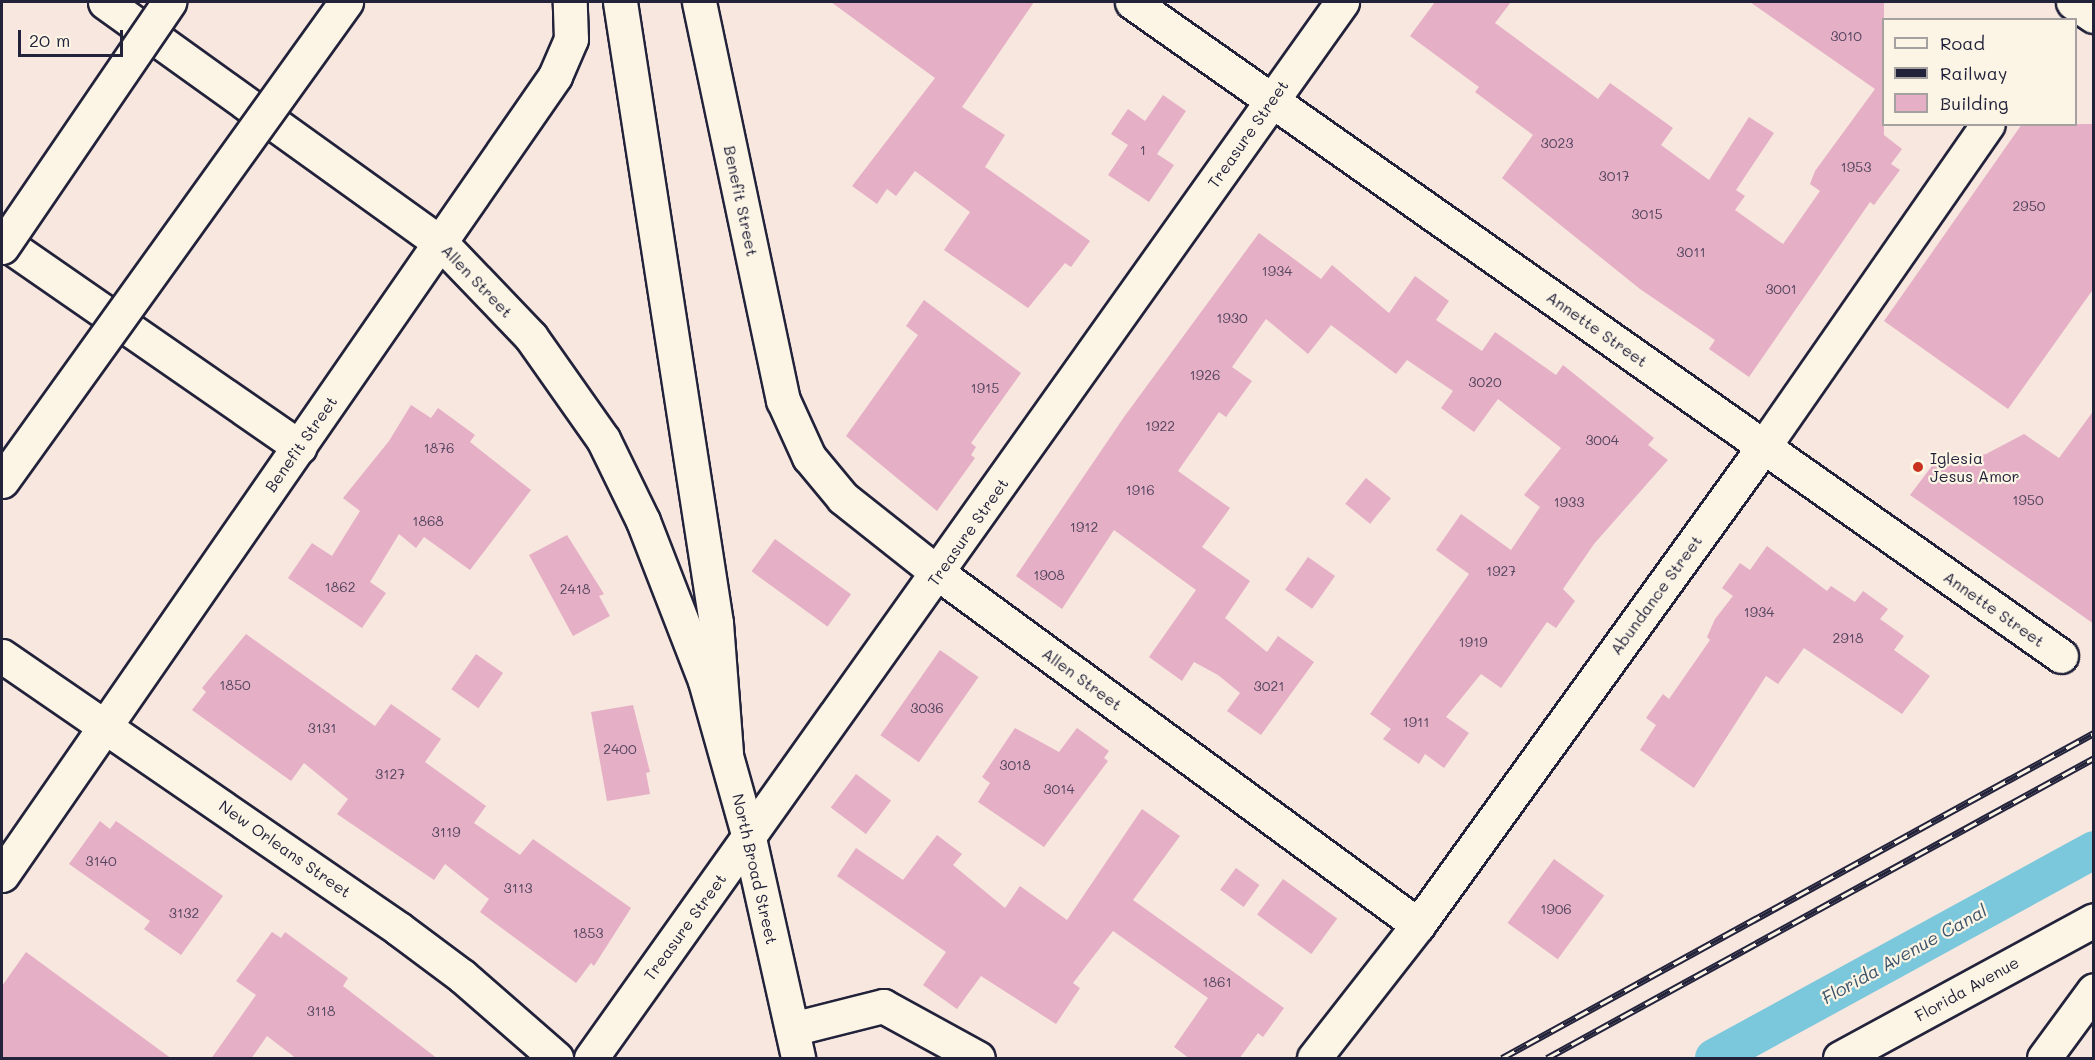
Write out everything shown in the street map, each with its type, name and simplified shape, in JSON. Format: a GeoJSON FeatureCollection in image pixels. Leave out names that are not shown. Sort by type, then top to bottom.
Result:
{"type":"FeatureCollection","features":[{"type":"Feature","properties":{"kind":"main road","name":"Allen Street"},"geometry":{"type":"LineString","coordinates":[[105,2],[441,243],[531,338],[603,439],[643,521],[705,681]]}},
{"type":"Feature","properties":{"kind":"main road"},"geometry":{"type":"LineString","coordinates":[[2,247],[169,2]]}},
{"type":"Feature","properties":{"kind":"main road"},"geometry":{"type":"LineString","coordinates":[[2,481],[345,2]]}},
{"type":"Feature","properties":{"kind":"main road","name":"Benefit Street"},"geometry":{"type":"LineString","coordinates":[[2,875],[555,76],[571,39],[570,2]]}},
{"type":"Feature","properties":{"kind":"main road"},"geometry":{"type":"LineString","coordinates":[[620,2],[653,235],[716,623],[726,754]]}},
{"type":"Feature","properties":{"kind":"main road","name":"Benefit Street"},"geometry":{"type":"LineString","coordinates":[[699,2],[783,400]]}},
{"type":"Feature","properties":{"kind":"main road","name":"Annette Street"},"geometry":{"type":"LineString","coordinates":[[1132,2],[2061,657]]}},
{"type":"Feature","properties":{"kind":"main road","name":"Treasure Street"},"geometry":{"type":"LineString","coordinates":[[591,1059],[939,574],[1341,2]]}},
{"type":"Feature","properties":{"kind":"main road"},"geometry":{"type":"LineString","coordinates":[[2062,18],[2073,2],[2094,16]]}},
{"type":"Feature","properties":{"kind":"main road","name":"Abundance Street"},"geometry":{"type":"LineString","coordinates":[[1314,1059],[1418,925],[1764,446],[1987,126]]}},
{"type":"Feature","properties":{"kind":"main road"},"geometry":{"type":"LineString","coordinates":[[2,241],[300,447]]}},
{"type":"Feature","properties":{"kind":"main road","name":"Allen Street"},"geometry":{"type":"LineString","coordinates":[[783,400],[808,457],[843,498],[939,574],[1418,925]]}},
{"type":"Feature","properties":{"kind":"main road","name":"New Orleans Street"},"geometry":{"type":"LineString","coordinates":[[2,656],[399,929],[462,976],[556,1059]]}},
{"type":"Feature","properties":{"kind":"main road","name":"North Broad Street"},"geometry":{"type":"LineString","coordinates":[[705,681],[749,838],[795,1044]]}},
{"type":"Feature","properties":{"kind":"main road","name":"Florida Avenue"},"geometry":{"type":"LineString","coordinates":[[1840,1059],[2094,920]]}},
{"type":"Feature","properties":{"kind":"main road"},"geometry":{"type":"LineString","coordinates":[[2044,1059],[2094,990]]}},
{"type":"Feature","properties":{"kind":"main road"},"geometry":{"type":"LineString","coordinates":[[795,1044],[883,1005],[978,1059]]}},
{"type":"Feature","properties":{"kind":"building"},"geometry":{"type":"Polygon","coordinates":[[[831,2],[1034,2],[962,107],[1005,135],[985,167],[1090,241],[1071,267],[1065,263],[1028,308],[944,250],[970,212],[915,171],[896,196],[887,189],[877,204],[852,186],[935,78],[831,2]]]}},
{"type":"Feature","properties":{"kind":"building"},"geometry":{"type":"Polygon","coordinates":[[[1435,2],[1511,2],[1495,23],[1598,99],[1610,83],[1673,128],[1661,145],[1709,180],[1749,117],[1774,133],[1736,190],[1745,196],[1735,210],[1783,244],[1820,191],[1810,184],[1815,171],[1875,89],[1750,2],[1884,2],[1882,126],[1884,126],[1884,135],[1902,149],[1891,164],[1900,170],[1874,205],[1870,202],[1749,377],[1709,349],[1715,340],[1640,289],[1502,178],[1533,135],[1475,92],[1479,87],[1410,36],[1435,2]]]}},
{"type":"Feature","properties":{"kind":"building"},"geometry":{"type":"Polygon","coordinates":[[[1163,95],[1186,111],[1157,154],[1174,165],[1149,202],[1108,175],[1128,145],[1111,134],[1128,109],[1145,121],[1163,95]]]}},
{"type":"Feature","properties":{"kind":"building"},"geometry":{"type":"Polygon","coordinates":[[[2094,124],[2094,288],[2008,409],[1884,321],[2021,126],[2094,124]]]}},
{"type":"Feature","properties":{"kind":"building"},"geometry":{"type":"Polygon","coordinates":[[[1259,233],[1321,279],[1332,265],[1389,313],[1415,276],[1449,301],[1436,320],[1482,351],[1495,332],[1556,375],[1563,365],[1654,438],[1648,445],[1668,460],[1594,544],[1563,589],[1575,601],[1556,628],[1547,622],[1501,688],[1481,674],[1446,717],[1469,733],[1444,768],[1425,754],[1419,764],[1383,739],[1391,729],[1370,714],[1469,574],[1436,550],[1461,514],[1511,550],[1540,507],[1524,495],[1561,448],[1498,399],[1474,432],[1441,408],[1453,391],[1407,360],[1396,374],[1331,325],[1308,354],[1266,319],[1232,367],[1252,381],[1226,417],[1219,412],[1178,471],[1230,508],[1202,547],[1250,581],[1225,618],[1267,652],[1278,636],[1314,662],[1261,735],[1227,711],[1240,693],[1218,675],[1194,662],[1182,681],[1149,657],[1196,590],[1114,530],[1062,609],[1016,576],[1124,417],[1259,233]]]}},
{"type":"Feature","properties":{"kind":"building"},"geometry":{"type":"Polygon","coordinates":[[[924,300],[1021,373],[971,443],[976,447],[971,455],[975,458],[937,511],[846,436],[918,335],[906,326],[924,300]]]}},
{"type":"Feature","properties":{"kind":"building"},"geometry":{"type":"Polygon","coordinates":[[[411,405],[431,418],[438,408],[475,435],[470,442],[531,490],[470,570],[424,537],[416,548],[399,534],[370,582],[386,593],[362,628],[288,578],[312,543],[332,556],[360,511],[343,498],[389,441],[411,405]]]}},
{"type":"Feature","properties":{"kind":"building"},"geometry":{"type":"Polygon","coordinates":[[[2094,410],[2094,624],[1910,495],[1935,462],[1986,454],[2024,434],[2059,458],[2094,410]]]}},
{"type":"Feature","properties":{"kind":"building"},"geometry":{"type":"Polygon","coordinates":[[[1366,478],[1391,498],[1370,524],[1345,504],[1366,478]]]}},
{"type":"Feature","properties":{"kind":"building"},"geometry":{"type":"Polygon","coordinates":[[[567,535],[604,594],[599,596],[610,616],[573,636],[529,555],[567,535]]]}},
{"type":"Feature","properties":{"kind":"building"},"geometry":{"type":"Polygon","coordinates":[[[775,539],[851,594],[828,627],[751,571],[775,539]]]}},
{"type":"Feature","properties":{"kind":"building"},"geometry":{"type":"Polygon","coordinates":[[[1767,546],[1827,591],[1831,586],[1855,602],[1863,591],[1888,609],[1880,619],[1904,636],[1894,650],[1930,676],[1902,714],[1804,648],[1778,684],[1766,676],[1694,788],[1640,750],[1656,725],[1646,718],[1663,694],[1669,699],[1710,640],[1707,637],[1715,619],[1733,596],[1722,588],[1740,563],[1750,570],[1767,546]]]}},
{"type":"Feature","properties":{"kind":"building"},"geometry":{"type":"Polygon","coordinates":[[[1308,557],[1335,576],[1312,609],[1285,590],[1308,557]]]}},
{"type":"Feature","properties":{"kind":"building"},"geometry":{"type":"Polygon","coordinates":[[[246,634],[375,726],[391,704],[441,739],[425,762],[486,806],[474,823],[520,855],[533,839],[631,908],[594,966],[591,963],[576,983],[480,912],[489,899],[445,864],[434,880],[337,814],[348,799],[304,763],[291,781],[192,710],[206,692],[202,688],[246,634]]]}},
{"type":"Feature","properties":{"kind":"building"},"geometry":{"type":"Polygon","coordinates":[[[940,650],[979,677],[919,762],[880,735],[940,650]]]}},
{"type":"Feature","properties":{"kind":"building"},"geometry":{"type":"Polygon","coordinates":[[[476,654],[503,673],[478,708],[451,689],[476,654]]]}},
{"type":"Feature","properties":{"kind":"building"},"geometry":{"type":"Polygon","coordinates":[[[633,705],[650,772],[646,773],[650,794],[607,801],[591,712],[633,705]]]}},
{"type":"Feature","properties":{"kind":"building"},"geometry":{"type":"Polygon","coordinates":[[[1015,728],[1059,752],[1077,728],[1109,751],[1104,758],[1108,761],[1044,847],[978,802],[990,783],[982,777],[1015,728]]]}},
{"type":"Feature","properties":{"kind":"building"},"geometry":{"type":"Polygon","coordinates":[[[856,774],[891,800],[866,834],[831,808],[856,774]]]}},
{"type":"Feature","properties":{"kind":"building"},"geometry":{"type":"Polygon","coordinates":[[[1142,809],[1180,836],[1133,900],[1284,1008],[1263,1037],[1258,1033],[1239,1059],[1190,1059],[1174,1047],[1208,998],[1113,931],[1073,983],[1080,988],[1056,1024],[981,976],[957,1009],[923,985],[946,952],[837,876],[856,848],[903,880],[937,835],[962,854],[953,865],[1005,908],[1020,886],[1067,920],[1142,809]]]}},
{"type":"Feature","properties":{"kind":"building"},"geometry":{"type":"Polygon","coordinates":[[[100,821],[110,829],[116,821],[223,896],[181,955],[144,929],[150,921],[69,864],[100,821]]]}},
{"type":"Feature","properties":{"kind":"building"},"geometry":{"type":"Polygon","coordinates":[[[1554,859],[1604,895],[1558,959],[1508,923],[1554,859]]]}},
{"type":"Feature","properties":{"kind":"building"},"geometry":{"type":"Polygon","coordinates":[[[1236,868],[1259,885],[1244,907],[1220,890],[1236,868]]]}},
{"type":"Feature","properties":{"kind":"building"},"geometry":{"type":"Polygon","coordinates":[[[1283,879],[1337,918],[1311,954],[1257,915],[1283,879]]]}},
{"type":"Feature","properties":{"kind":"building"},"geometry":{"type":"Polygon","coordinates":[[[272,932],[281,938],[285,932],[348,978],[343,986],[438,1059],[297,1059],[267,1036],[251,1059],[211,1059],[256,995],[236,981],[272,932]]]}},
{"type":"Feature","properties":{"kind":"building"},"geometry":{"type":"Polygon","coordinates":[[[26,952],[172,1059],[2,1059],[2,986],[26,952]]]}},
{"type":"Feature","properties":{"kind":"waterway","name":"Florida Avenue Canal"},"geometry":{"type":"LineString","coordinates":[[1714,1058],[2094,850]]}},
{"type":"Feature","properties":{"kind":"railway"},"geometry":{"type":"LineString","coordinates":[[1502,1058],[2094,733]]}},
{"type":"Feature","properties":{"kind":"railway"},"geometry":{"type":"LineString","coordinates":[[1547,1058],[2094,758]]}},
{"type":"Feature","properties":{"kind":"place","name":"Iglesia Jesus Amor"},"geometry":{"type":"Point","coordinates":[1918,467]}}]}
